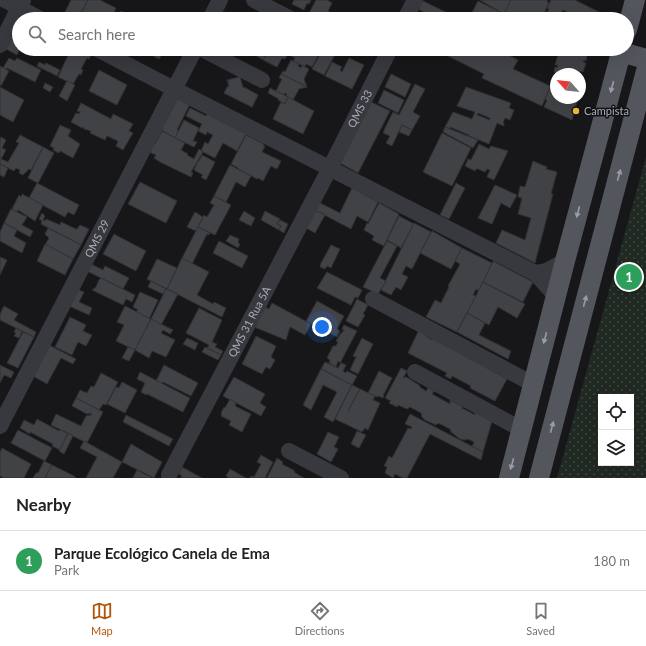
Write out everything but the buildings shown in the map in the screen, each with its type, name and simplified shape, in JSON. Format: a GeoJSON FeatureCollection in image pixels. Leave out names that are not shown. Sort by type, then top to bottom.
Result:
{"type":"FeatureCollection","features":[{"type":"Feature","properties":{"kind":"main road"},"geometry":{"type":"LineString","coordinates":[[632,12],[635,0]]}},
{"type":"Feature","properties":{"kind":"main road"},"geometry":{"type":"LineString","coordinates":[[634,55],[646,59]]}},
{"type":"Feature","properties":{"kind":"main road"},"geometry":{"type":"LineString","coordinates":[[509,478],[619,56]]}},
{"type":"Feature","properties":{"kind":"main road"},"geometry":{"type":"LineString","coordinates":[[539,478],[646,71]]}},
{"type":"Feature","properties":{"kind":"street"},"geometry":{"type":"LineString","coordinates":[[5,0],[21,4],[31,12]]}},
{"type":"Feature","properties":{"kind":"street"},"geometry":{"type":"LineString","coordinates":[[214,12],[220,0]]}},
{"type":"Feature","properties":{"kind":"street"},"geometry":{"type":"LineString","coordinates":[[254,0],[277,12]]}},
{"type":"Feature","properties":{"kind":"street"},"geometry":{"type":"LineString","coordinates":[[409,12],[415,0]]}},
{"type":"Feature","properties":{"kind":"street"},"geometry":{"type":"LineString","coordinates":[[0,45],[12,22]]}},
{"type":"Feature","properties":{"kind":"street"},"geometry":{"type":"LineString","coordinates":[[110,56],[535,273],[556,296]]}},
{"type":"Feature","properties":{"kind":"street","name":"QMS 29"},"geometry":{"type":"LineString","coordinates":[[0,426],[191,56]]}},
{"type":"Feature","properties":{"kind":"street"},"geometry":{"type":"LineString","coordinates":[[216,56],[262,80]]}},
{"type":"Feature","properties":{"kind":"street","name":"QMS 33"},"geometry":{"type":"LineString","coordinates":[[330,168],[386,56]]}},
{"type":"Feature","properties":{"kind":"street","name":"QMS 31 Rua 5A"},"geometry":{"type":"LineString","coordinates":[[169,475],[330,168]]}},
{"type":"Feature","properties":{"kind":"street"},"geometry":{"type":"LineString","coordinates":[[535,273],[546,271],[565,261]]}},
{"type":"Feature","properties":{"kind":"street"},"geometry":{"type":"LineString","coordinates":[[373,299],[533,384]]}},
{"type":"Feature","properties":{"kind":"street"},"geometry":{"type":"LineString","coordinates":[[415,372],[521,430]]}},
{"type":"Feature","properties":{"kind":"street"},"geometry":{"type":"LineString","coordinates":[[289,451],[341,478]]}},
{"type":"Feature","properties":{"kind":"shaded area"},"geometry":{"type":"Polygon","coordinates":[[[646,157],[646,478],[557,478],[646,157]]]}},
{"type":"Feature","properties":{"kind":"place","name":"Campista"},"geometry":{"type":"Point","coordinates":[576,111]}},
{"type":"Feature","properties":{"kind":"place","name":"Parque Ecológico Canela de Ema"},"geometry":{"type":"Point","coordinates":[629,277]}}]}
